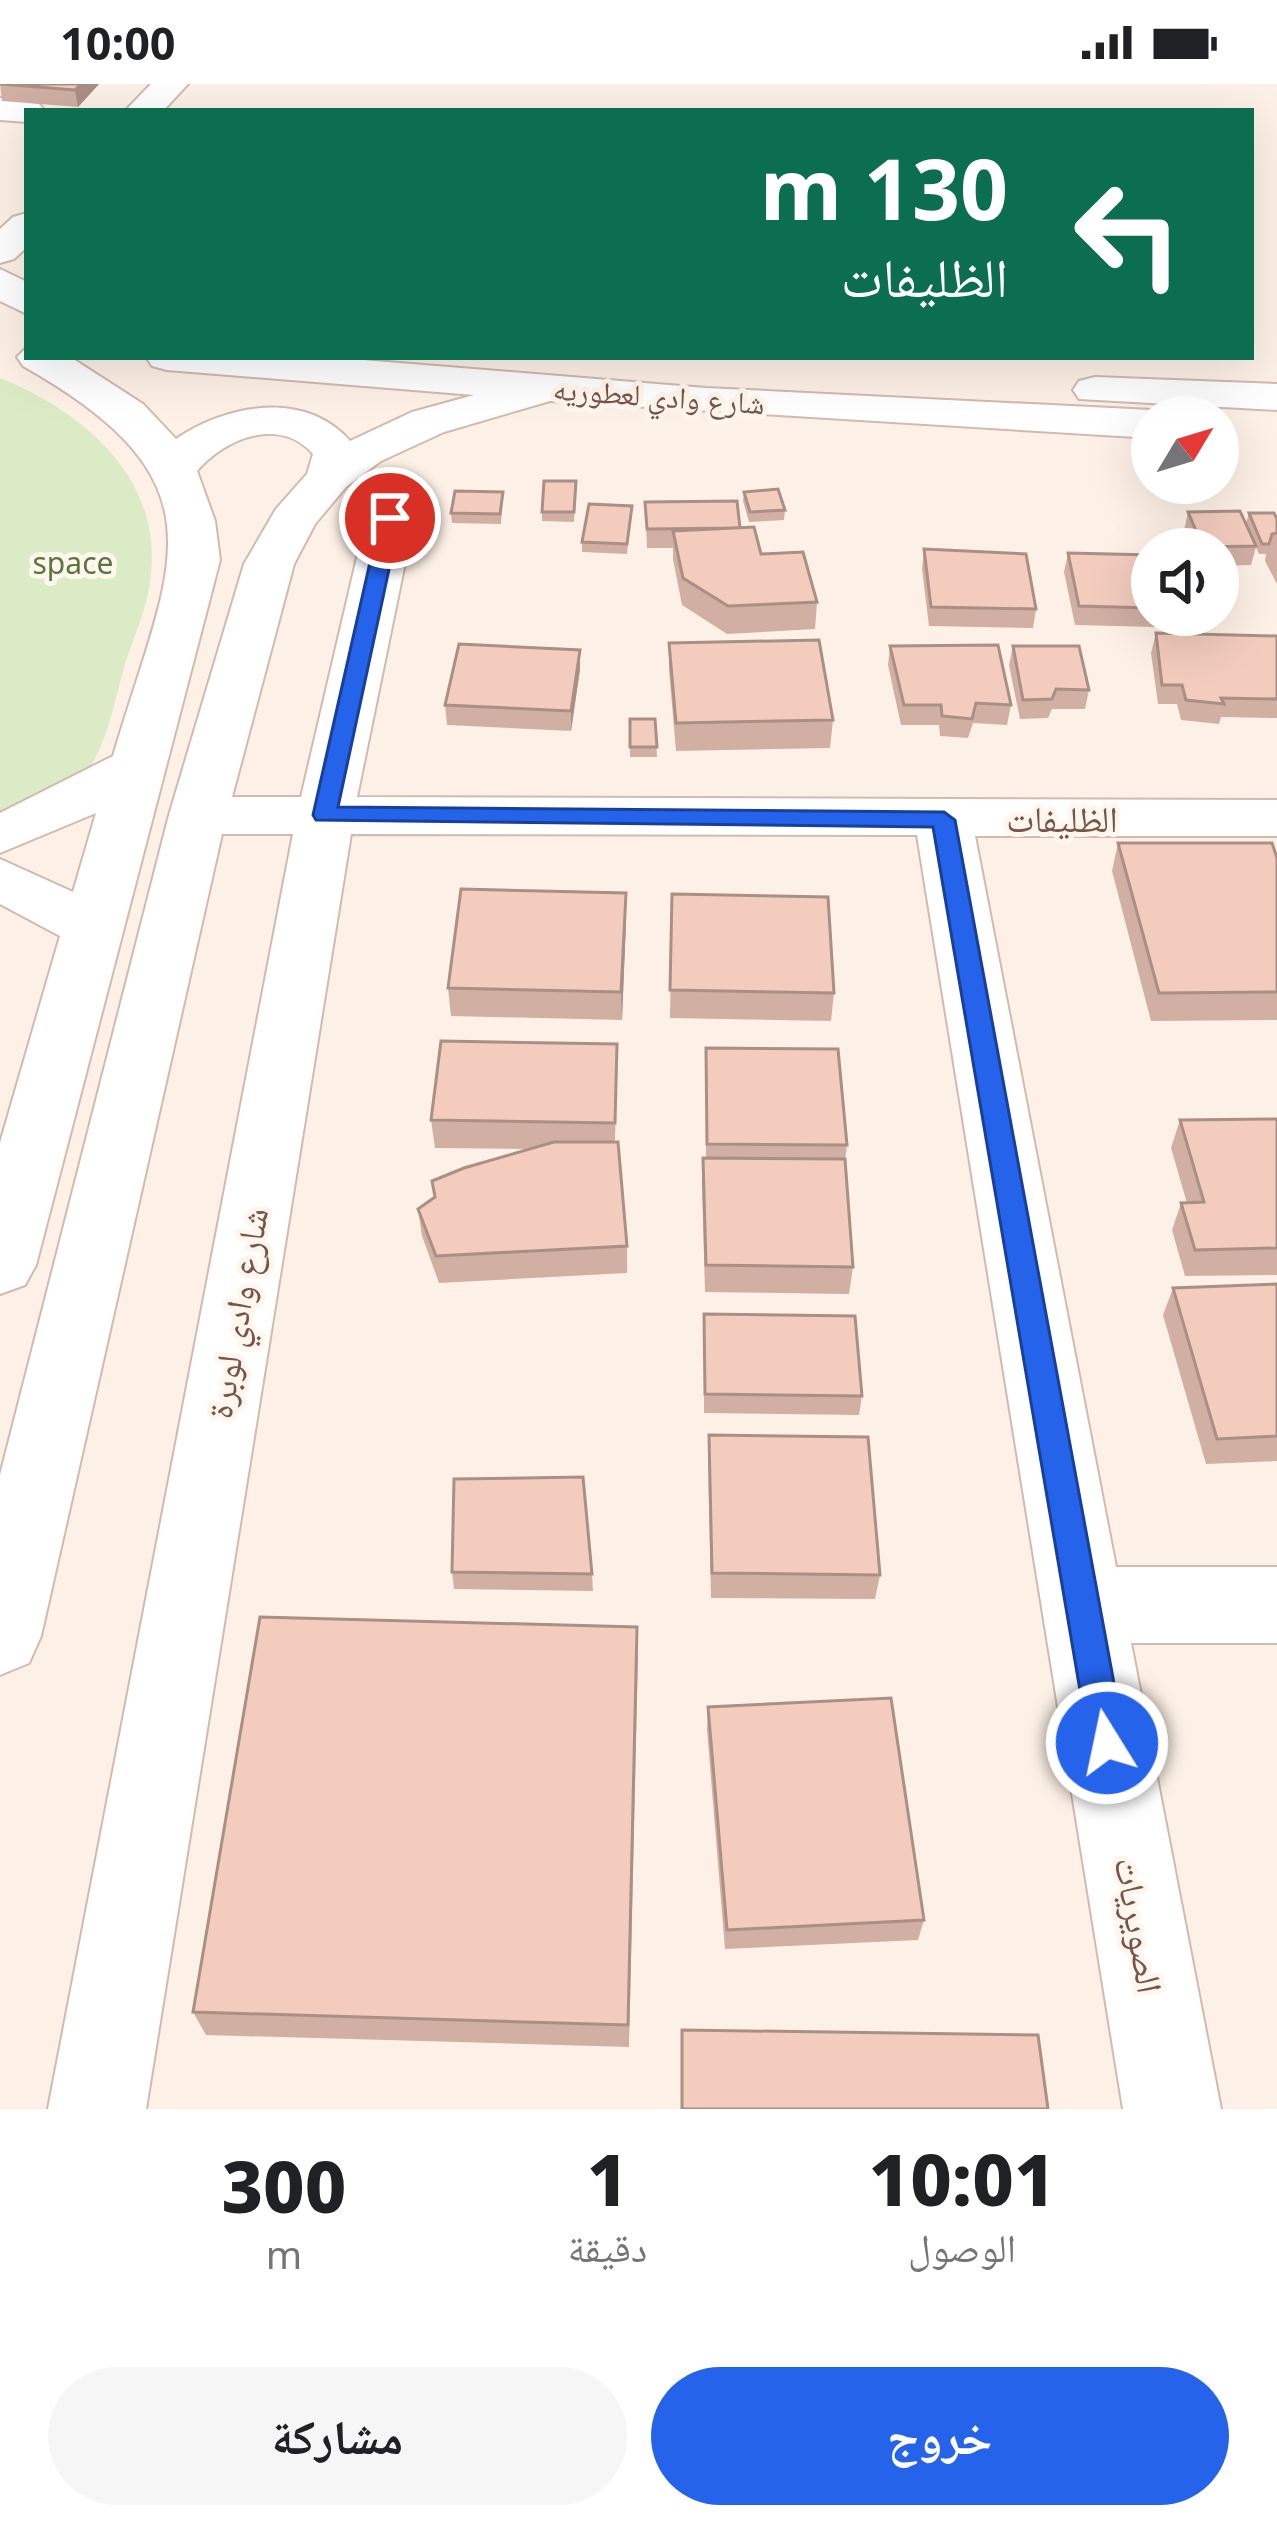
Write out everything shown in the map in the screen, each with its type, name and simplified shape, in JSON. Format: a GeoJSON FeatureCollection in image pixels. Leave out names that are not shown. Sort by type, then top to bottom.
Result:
{"type":"FeatureCollection","features":[{"type":"Feature","properties":{"kind":"street"},"geometry":{"type":"LineString","coordinates":[[146,108],[171,84]]}},
{"type":"Feature","properties":{"kind":"street"},"geometry":{"type":"LineString","coordinates":[[0,251],[24,228]]}},
{"type":"Feature","properties":{"kind":"street"},"geometry":{"type":"LineString","coordinates":[[0,280],[24,300]]}},
{"type":"Feature","properties":{"kind":"street"},"geometry":{"type":"LineString","coordinates":[[0,1265],[195,560],[194,526],[176,466],[155,437],[43,360]]}},
{"type":"Feature","properties":{"kind":"street","name":"شارع وادي لعطوريه"},"geometry":{"type":"LineString","coordinates":[[233,360],[1277,398]]}},
{"type":"Feature","properties":{"kind":"street"},"geometry":{"type":"LineString","coordinates":[[0,1636],[198,815],[269,564],[293,519],[329,477],[365,451],[520,373]]}},
{"type":"Feature","properties":{"kind":"street","name":"شارع وادي لعطوريه"},"geometry":{"type":"LineString","coordinates":[[520,373],[1131,422]]}},
{"type":"Feature","properties":{"kind":"street"},"geometry":{"type":"LineString","coordinates":[[176,466],[187,449],[228,427],[285,422],[310,428],[328,439],[336,453],[329,477]]}},
{"type":"Feature","properties":{"kind":"street"},"geometry":{"type":"LineString","coordinates":[[1239,428],[1277,429]]}},
{"type":"Feature","properties":{"kind":"street","name":"شارع وادي لوبرة"},"geometry":{"type":"LineString","coordinates":[[97,2109],[325,815],[390,518]]}},
{"type":"Feature","properties":{"kind":"street"},"geometry":{"type":"LineString","coordinates":[[0,834],[57,811],[140,764]]}},
{"type":"Feature","properties":{"kind":"street","name":"الظليفات"},"geometry":{"type":"LineString","coordinates":[[198,815],[1277,818]]}},
{"type":"Feature","properties":{"kind":"street","name":"الصويريات"},"geometry":{"type":"LineString","coordinates":[[944,820],[1172,2109]]}},
{"type":"Feature","properties":{"kind":"street"},"geometry":{"type":"LineString","coordinates":[[0,879],[94,928]]}},
{"type":"Feature","properties":{"kind":"street"},"geometry":{"type":"LineString","coordinates":[[1083,1605],[1277,1606]]}},
{"type":"Feature","properties":{"kind":"green space","name":"space"},"geometry":{"type":"Polygon","coordinates":[[[0,378],[62,410],[113,455],[145,512],[151,545],[146,602],[99,750],[80,780],[66,791],[0,824],[0,378]]]}},
{"type":"Feature","properties":{"kind":"building"},"geometry":{"type":"Polygon","coordinates":[[[0,84],[81,84],[75,90],[0,84]]]}},
{"type":"Feature","properties":{"kind":"building"},"geometry":{"type":"Polygon","coordinates":[[[544,481],[576,481],[574,512],[542,512],[544,481]]]}},
{"type":"Feature","properties":{"kind":"building"},"geometry":{"type":"Polygon","coordinates":[[[778,489],[785,510],[750,512],[744,492],[778,489]]]}},
{"type":"Feature","properties":{"kind":"building"},"geometry":{"type":"Polygon","coordinates":[[[455,491],[503,492],[500,514],[451,513],[455,491]]]}},
{"type":"Feature","properties":{"kind":"building"},"geometry":{"type":"Polygon","coordinates":[[[737,501],[740,528],[647,529],[645,502],[737,501]]]}},
{"type":"Feature","properties":{"kind":"building"},"geometry":{"type":"Polygon","coordinates":[[[589,504],[632,506],[627,544],[582,542],[589,504]]]}},
{"type":"Feature","properties":{"kind":"building"},"geometry":{"type":"Polygon","coordinates":[[[1240,511],[1256,546],[1239,546],[1239,528],[1195,528],[1188,512],[1240,511]]]}},
{"type":"Feature","properties":{"kind":"building"},"geometry":{"type":"Polygon","coordinates":[[[1249,513],[1274,513],[1277,533],[1269,544],[1262,544],[1249,513]]]}},
{"type":"Feature","properties":{"kind":"building"},"geometry":{"type":"Polygon","coordinates":[[[754,527],[761,554],[803,552],[817,602],[728,606],[683,578],[673,531],[754,527]]]}},
{"type":"Feature","properties":{"kind":"building"},"geometry":{"type":"Polygon","coordinates":[[[924,549],[1026,554],[1036,609],[931,607],[924,549]]]}},
{"type":"Feature","properties":{"kind":"building"},"geometry":{"type":"Polygon","coordinates":[[[1068,553],[1131,554],[1131,607],[1079,606],[1068,553]]]}},
{"type":"Feature","properties":{"kind":"building"},"geometry":{"type":"Polygon","coordinates":[[[1156,636],[1277,636],[1277,699],[1221,698],[1224,704],[1186,700],[1182,685],[1162,685],[1156,636]]]}},
{"type":"Feature","properties":{"kind":"building"},"geometry":{"type":"Polygon","coordinates":[[[819,640],[833,720],[676,723],[669,643],[819,640]]]}},
{"type":"Feature","properties":{"kind":"building"},"geometry":{"type":"Polygon","coordinates":[[[459,644],[580,650],[571,711],[445,705],[459,644]]]}},
{"type":"Feature","properties":{"kind":"building"},"geometry":{"type":"Polygon","coordinates":[[[998,645],[1011,705],[976,703],[972,719],[942,716],[941,705],[904,705],[890,646],[998,645]]]}},
{"type":"Feature","properties":{"kind":"building"},"geometry":{"type":"Polygon","coordinates":[[[1013,646],[1079,646],[1089,690],[1056,689],[1052,699],[1023,700],[1013,646]]]}},
{"type":"Feature","properties":{"kind":"building"},"geometry":{"type":"Polygon","coordinates":[[[630,719],[655,719],[657,747],[630,747],[630,719]]]}},
{"type":"Feature","properties":{"kind":"building"},"geometry":{"type":"Polygon","coordinates":[[[1118,843],[1272,843],[1277,858],[1277,992],[1159,993],[1118,843]]]}},
{"type":"Feature","properties":{"kind":"building"},"geometry":{"type":"Polygon","coordinates":[[[461,889],[626,893],[621,992],[448,988],[461,889]]]}},
{"type":"Feature","properties":{"kind":"building"},"geometry":{"type":"Polygon","coordinates":[[[672,894],[828,897],[834,993],[670,990],[672,894]]]}},
{"type":"Feature","properties":{"kind":"building"},"geometry":{"type":"Polygon","coordinates":[[[441,1041],[617,1044],[615,1123],[431,1120],[441,1041]]]}},
{"type":"Feature","properties":{"kind":"building"},"geometry":{"type":"Polygon","coordinates":[[[706,1048],[838,1049],[847,1145],[707,1144],[706,1048]]]}},
{"type":"Feature","properties":{"kind":"building"},"geometry":{"type":"Polygon","coordinates":[[[1277,1119],[1277,1248],[1195,1250],[1181,1203],[1204,1202],[1180,1120],[1277,1119]]]}},
{"type":"Feature","properties":{"kind":"building"},"geometry":{"type":"Polygon","coordinates":[[[554,1142],[618,1142],[627,1246],[436,1256],[418,1209],[435,1197],[432,1181],[554,1142]]]}},
{"type":"Feature","properties":{"kind":"building"},"geometry":{"type":"Polygon","coordinates":[[[703,1158],[845,1159],[853,1267],[706,1265],[703,1158]]]}},
{"type":"Feature","properties":{"kind":"building"},"geometry":{"type":"Polygon","coordinates":[[[1277,1284],[1277,1436],[1217,1439],[1173,1288],[1277,1284]]]}},
{"type":"Feature","properties":{"kind":"building"},"geometry":{"type":"Polygon","coordinates":[[[704,1314],[855,1316],[862,1396],[705,1394],[704,1314]]]}},
{"type":"Feature","properties":{"kind":"building"},"geometry":{"type":"Polygon","coordinates":[[[709,1435],[868,1437],[880,1575],[712,1573],[709,1435]]]}},
{"type":"Feature","properties":{"kind":"building"},"geometry":{"type":"Polygon","coordinates":[[[583,1477],[592,1574],[452,1572],[454,1479],[583,1477]]]}},
{"type":"Feature","properties":{"kind":"building"},"geometry":{"type":"Polygon","coordinates":[[[260,1617],[637,1627],[628,2025],[193,2012],[260,1617]]]}},
{"type":"Feature","properties":{"kind":"building"},"geometry":{"type":"Polygon","coordinates":[[[891,1698],[924,1920],[727,1930],[708,1707],[891,1698]]]}},
{"type":"Feature","properties":{"kind":"building"},"geometry":{"type":"Polygon","coordinates":[[[682,2030],[1038,2035],[1048,2109],[682,2109],[682,2030]]]}},
{"type":"Feature","properties":{"kind":"route"},"geometry":{"type":"LineString","coordinates":[[390,518],[325,815],[944,820],[1107,1743]]}}]}
